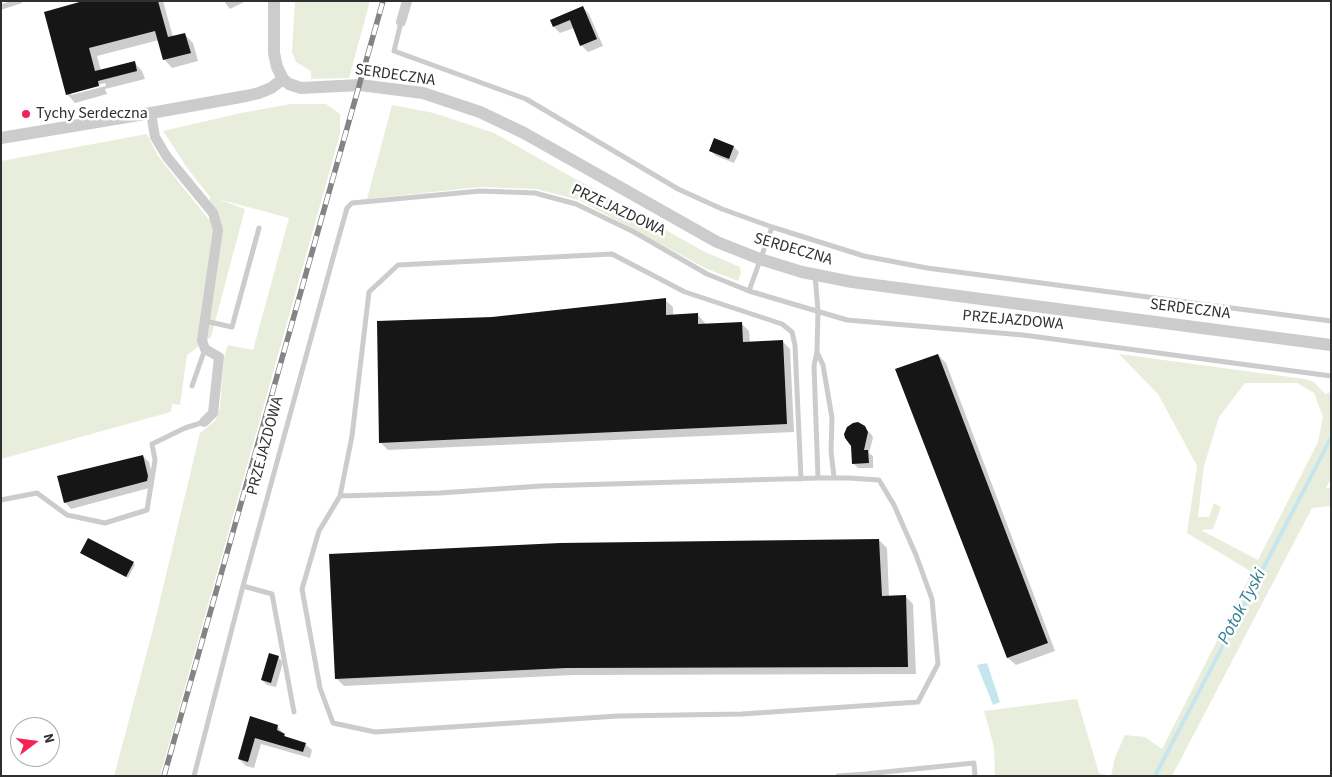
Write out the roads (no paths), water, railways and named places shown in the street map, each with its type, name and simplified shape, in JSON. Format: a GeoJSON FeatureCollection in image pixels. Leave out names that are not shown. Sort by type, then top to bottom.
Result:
{"type":"FeatureCollection","features":[{"type":"Feature","properties":{"kind":"street"},"geometry":{"type":"LineString","coordinates":[[1,138],[152,114],[259,93],[271,88],[283,79],[277,67],[274,53],[274,1]]}},
{"type":"Feature","properties":{"kind":"street"},"geometry":{"type":"LineString","coordinates":[[400,22],[407,1]]}},
{"type":"Feature","properties":{"kind":"street","name":"SERDECZNA"},"geometry":{"type":"LineString","coordinates":[[283,79],[289,84],[301,88],[360,85],[424,93],[480,112],[524,133],[717,242],[760,259],[815,275],[931,294],[1331,344]]}},
{"type":"Feature","properties":{"kind":"street"},"geometry":{"type":"LineString","coordinates":[[152,114],[155,137],[167,157],[213,213],[218,230],[202,340],[205,349],[219,357],[213,413],[204,422]]}},
{"type":"Feature","properties":{"kind":"lane"},"geometry":{"type":"LineString","coordinates":[[1,7],[20,1]]}},
{"type":"Feature","properties":{"kind":"lane"},"geometry":{"type":"LineString","coordinates":[[400,22],[394,51],[526,99],[678,189],[772,227],[864,256],[927,268],[1331,321]]}},
{"type":"Feature","properties":{"kind":"lane","name":"PRZEJAZDOWA"},"geometry":{"type":"LineString","coordinates":[[194,776],[243,586],[347,208],[352,203],[480,190],[534,193],[576,204],[634,232],[707,274],[749,291],[847,320],[1023,335],[1331,376]]}},
{"type":"Feature","properties":{"kind":"lane"},"geometry":{"type":"LineString","coordinates":[[749,291],[772,227]]}},
{"type":"Feature","properties":{"kind":"lane"},"geometry":{"type":"LineString","coordinates":[[205,321],[232,327],[258,228]]}},
{"type":"Feature","properties":{"kind":"lane"},"geometry":{"type":"LineString","coordinates":[[340,496],[440,493],[541,486],[800,479],[834,477],[879,480],[894,505],[916,555],[932,599],[938,664],[918,702],[751,714],[618,716],[376,732],[333,723],[320,688],[302,589],[318,531],[340,496],[352,436],[370,292],[398,265],[612,254],[685,292],[782,324],[792,332],[795,345],[800,479]]}},
{"type":"Feature","properties":{"kind":"lane"},"geometry":{"type":"LineString","coordinates":[[815,275],[818,311],[817,351],[814,366],[818,478]]}},
{"type":"Feature","properties":{"kind":"lane"},"geometry":{"type":"LineString","coordinates":[[192,386],[205,349]]}},
{"type":"Feature","properties":{"kind":"lane"},"geometry":{"type":"LineString","coordinates":[[817,351],[823,365],[832,418],[830,451],[834,477]]}},
{"type":"Feature","properties":{"kind":"lane"},"geometry":{"type":"LineString","coordinates":[[1,500],[37,493],[67,515],[105,524],[146,510],[155,460],[152,444],[185,428],[204,422]]}},
{"type":"Feature","properties":{"kind":"lane"},"geometry":{"type":"LineString","coordinates":[[243,586],[272,594],[294,712]]}},
{"type":"Feature","properties":{"kind":"lane"},"geometry":{"type":"LineString","coordinates":[[838,776],[974,763],[975,776]]}},
{"type":"Feature","properties":{"kind":"water"},"geometry":{"type":"Polygon","coordinates":[[[987,663],[1000,702],[993,705],[977,665],[987,663]]]}},
{"type":"Feature","properties":{"kind":"waterway","name":"Potok Tyski"},"geometry":{"type":"LineString","coordinates":[[1155,776],[1331,438]]}},
{"type":"Feature","properties":{"kind":"railway"},"geometry":{"type":"LineString","coordinates":[[164,776],[383,1]]}},
{"type":"Feature","properties":{"kind":"place","name":"Tychy Serdeczna"},"geometry":{"type":"Point","coordinates":[26,114]}}]}
